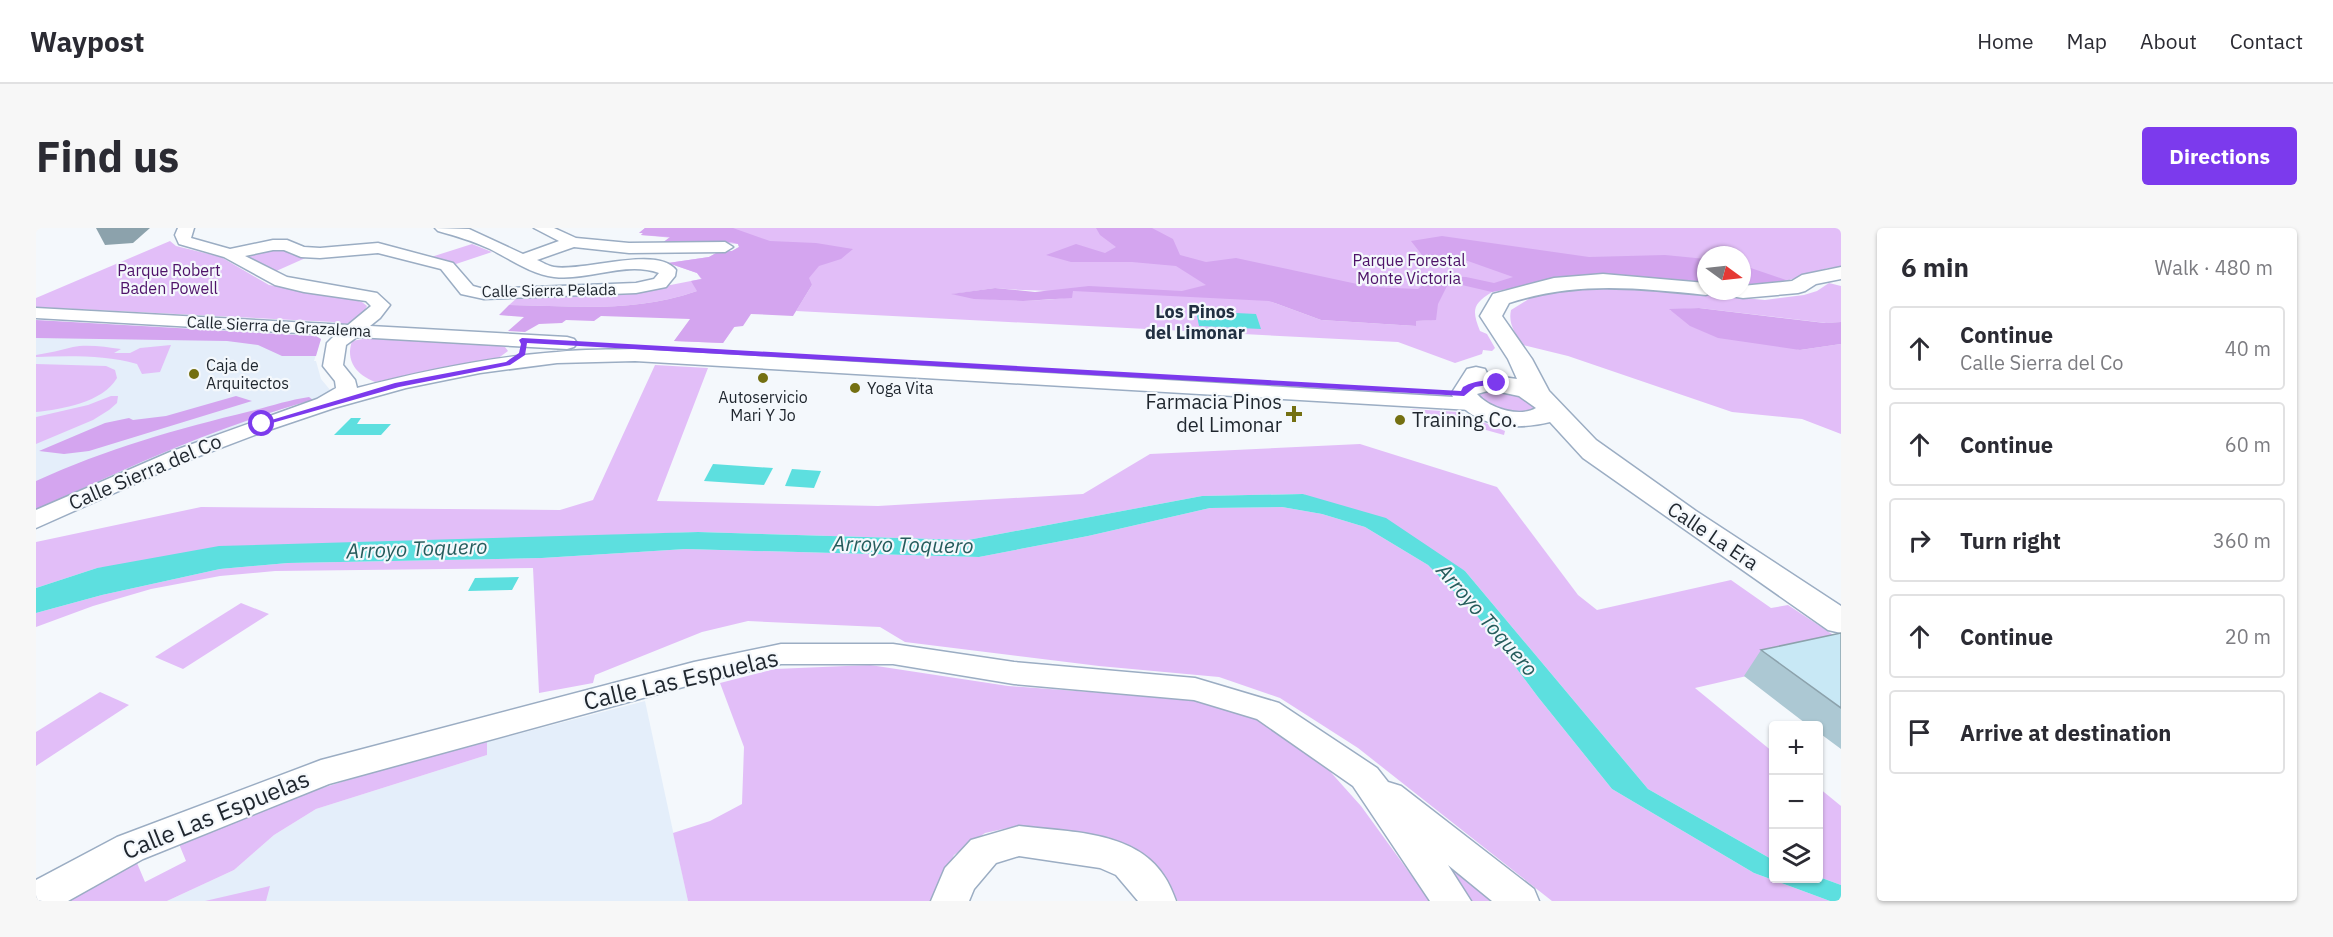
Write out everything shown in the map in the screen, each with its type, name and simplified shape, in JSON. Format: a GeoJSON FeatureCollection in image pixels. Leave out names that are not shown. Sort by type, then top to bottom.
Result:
{"type":"FeatureCollection","features":[{"type":"Feature","properties":{"kind":"main road"},"geometry":{"type":"LineString","coordinates":[[1751,291],[1798,287],[1809,279],[1841,273]]}},
{"type":"Feature","properties":{"kind":"main road"},"geometry":{"type":"LineString","coordinates":[[1497,416],[1531,419],[1545,415],[1549,411],[1491,316],[1501,299],[1533,287],[1581,280],[1617,279],[1697,288]]}},
{"type":"Feature","properties":{"kind":"main road"},"geometry":{"type":"LineString","coordinates":[[1467,396],[1478,372],[1501,361],[1509,344]]}},
{"type":"Feature","properties":{"kind":"main road"},"geometry":{"type":"LineString","coordinates":[[1467,396],[1481,383],[1519,387],[1544,401],[1588,448]]}},
{"type":"Feature","properties":{"kind":"main road"},"geometry":{"type":"LineString","coordinates":[[1467,396],[1497,416],[1588,448]]}},
{"type":"Feature","properties":{"kind":"main road","name":"Calle La Era"},"geometry":{"type":"LineString","coordinates":[[1588,448],[1645,490],[1841,622]]}},
{"type":"Feature","properties":{"kind":"street"},"geometry":{"type":"LineString","coordinates":[[186,228],[183,235],[184,241],[230,254],[281,281],[304,287],[371,297],[381,305],[374,314],[337,343],[333,366],[345,380],[376,387],[566,356],[635,355],[1467,396]]}},
{"type":"Feature","properties":{"kind":"street"},"geometry":{"type":"LineString","coordinates":[[443,228],[461,231],[523,259],[573,242]]}},
{"type":"Feature","properties":{"kind":"street"},"geometry":{"type":"LineString","coordinates":[[542,228],[573,242],[629,248],[724,247]]}},
{"type":"Feature","properties":{"kind":"street","name":"Calle Sierra Pelada"},"geometry":{"type":"LineString","coordinates":[[230,254],[273,245],[287,245],[301,252],[320,253],[378,248],[447,267],[467,290],[484,294],[636,288],[660,283],[667,276],[668,270],[655,264],[635,263],[554,272],[523,259]]}},
{"type":"Feature","properties":{"kind":"street","name":"Calle Sierra de Grazalema"},"geometry":{"type":"LineString","coordinates":[[36,313],[1467,396]]}},
{"type":"Feature","properties":{"kind":"street"},"geometry":{"type":"LineString","coordinates":[[508,364],[522,354],[525,344],[522,340]]}},
{"type":"Feature","properties":{"kind":"street","name":"Calle Sierra del Co"},"geometry":{"type":"LineString","coordinates":[[323,404],[340,396],[347,389],[345,380]]}},
{"type":"Feature","properties":{"kind":"street","name":"Calle Sierra del Co"},"geometry":{"type":"LineString","coordinates":[[36,520],[122,479],[200,447],[323,404],[398,385]]}},
{"type":"Feature","properties":{"kind":"street","name":"Calle Las Espuelas"},"geometry":{"type":"LineString","coordinates":[[36,899],[130,848],[321,773],[694,673],[781,654],[893,654],[1014,673],[1195,689],[1268,711],[1365,777],[1452,901]]}},
{"type":"Feature","properties":{"kind":"street"},"geometry":{"type":"LineString","coordinates":[[1365,777],[1520,901]]}},
{"type":"Feature","properties":{"kind":"street"},"geometry":{"type":"LineString","coordinates":[[950,901],[959,880],[984,851],[1019,841],[1105,853],[1129,864],[1150,886],[1157,901]]}},
{"type":"Feature","properties":{"kind":"shaded area"},"geometry":{"type":"Polygon","coordinates":[[[645,228],[733,228],[770,241],[816,243],[853,249],[841,259],[819,266],[809,278],[812,285],[793,316],[751,314],[743,326],[734,327],[723,343],[674,341],[690,319],[601,316],[594,321],[566,320],[562,323],[539,324],[525,332],[508,331],[524,317],[499,315],[509,305],[604,307],[650,303],[697,291],[691,281],[702,279],[697,273],[668,263],[709,257],[718,252],[732,251],[739,247],[738,244],[731,242],[658,246],[670,237],[641,235],[643,233],[639,233],[645,228]]]}},
{"type":"Feature","properties":{"kind":"shaded area"},"geometry":{"type":"Polygon","coordinates":[[[1096,228],[1152,228],[1173,239],[1180,255],[1206,262],[1236,258],[1371,287],[1418,289],[1434,276],[1466,277],[1494,283],[1513,277],[1451,255],[1422,255],[1411,241],[1442,236],[1589,257],[1665,255],[1697,258],[1697,283],[1619,275],[1579,275],[1492,292],[1449,282],[1438,304],[1436,320],[1416,321],[1416,326],[1321,320],[1269,301],[1073,291],[1072,298],[1023,301],[974,299],[951,294],[995,288],[1035,292],[1089,286],[1182,291],[1206,285],[1176,266],[1132,262],[1071,262],[1046,255],[1076,244],[1105,253],[1116,247],[1100,235],[1096,228]]]}},
{"type":"Feature","properties":{"kind":"shaded area"},"geometry":{"type":"Polygon","coordinates":[[[1751,268],[1786,280],[1770,286],[1751,287],[1751,268]]]}},
{"type":"Feature","properties":{"kind":"shaded area"},"geometry":{"type":"Polygon","coordinates":[[[1699,308],[1825,323],[1841,322],[1841,344],[1800,350],[1718,338],[1690,326],[1669,309],[1699,308]]]}},
{"type":"Feature","properties":{"kind":"shaded area"},"geometry":{"type":"Polygon","coordinates":[[[36,320],[316,336],[321,339],[314,361],[316,361],[321,379],[331,393],[185,446],[97,481],[36,510],[36,320]]]}},
{"type":"Feature","properties":{"kind":"shaded area"},"geometry":{"type":"Polygon","coordinates":[[[36,320],[316,336],[321,339],[316,356],[282,356],[258,345],[227,341],[36,338],[36,320]]]}},
{"type":"Feature","properties":{"kind":"shaded area"},"geometry":{"type":"Polygon","coordinates":[[[236,396],[252,401],[89,451],[64,454],[39,451],[105,423],[129,418],[133,420],[166,416],[236,396]]]}},
{"type":"Feature","properties":{"kind":"shaded area"},"geometry":{"type":"Polygon","coordinates":[[[309,397],[313,400],[207,435],[36,510],[36,481],[62,470],[169,433],[309,397]]]}},
{"type":"Feature","properties":{"kind":"shaded area"},"geometry":{"type":"Polygon","coordinates":[[[645,701],[688,901],[167,901],[234,870],[274,835],[316,809],[487,755],[487,742],[645,701]]]}},
{"type":"Feature","properties":{"kind":"green space","name":"Parque Forestal Monte Victoria"},"geometry":{"type":"Polygon","coordinates":[[[645,228],[1841,228],[1841,267],[1828,268],[1770,286],[1751,287],[1751,246],[1697,246],[1697,283],[1619,275],[1579,275],[1492,292],[1477,304],[1475,313],[1480,331],[1487,334],[1495,348],[1492,351],[1483,350],[1482,354],[1455,363],[1398,342],[796,311],[812,285],[770,277],[723,343],[674,341],[704,302],[697,291],[650,303],[604,307],[509,305],[517,298],[635,292],[701,279],[697,273],[668,263],[709,257],[718,252],[732,251],[739,247],[738,244],[641,235],[643,233],[639,233],[645,228]],[[995,288],[953,294],[1012,300],[1072,297],[1072,292],[995,288]],[[1272,302],[1321,320],[1416,326],[1416,321],[1431,320],[1272,302]]]}},
{"type":"Feature","properties":{"kind":"green space","name":"Parque Robert Baden Powell"},"geometry":{"type":"Polygon","coordinates":[[[170,241],[176,246],[221,257],[269,285],[351,299],[367,306],[363,314],[345,325],[333,322],[36,307],[36,298],[170,241]]]}},
{"type":"Feature","properties":{"kind":"green space"},"geometry":{"type":"Polygon","coordinates":[[[472,244],[492,252],[456,264],[428,258],[472,244]]]}},
{"type":"Feature","properties":{"kind":"green space"},"geometry":{"type":"Polygon","coordinates":[[[281,249],[293,255],[310,256],[274,272],[247,257],[255,251],[281,249]]]}},
{"type":"Feature","properties":{"kind":"green space"},"geometry":{"type":"Polygon","coordinates":[[[1829,283],[1841,286],[1841,322],[1826,323],[1699,308],[1670,310],[1800,350],[1841,344],[1841,434],[1802,419],[1732,412],[1568,356],[1523,345],[1510,320],[1511,310],[1532,297],[1554,291],[1601,285],[1697,294],[1697,300],[1765,300],[1817,291],[1829,283]]]}},
{"type":"Feature","properties":{"kind":"green space"},"geometry":{"type":"Polygon","coordinates":[[[368,338],[498,345],[505,347],[508,351],[497,359],[375,382],[358,371],[350,355],[352,341],[368,338]]]}},
{"type":"Feature","properties":{"kind":"green space"},"geometry":{"type":"Polygon","coordinates":[[[171,345],[160,372],[142,374],[137,364],[112,359],[74,356],[36,357],[36,355],[78,346],[115,348],[121,349],[114,353],[130,353],[140,348],[171,345]]]}},
{"type":"Feature","properties":{"kind":"green space"},"geometry":{"type":"Polygon","coordinates":[[[36,364],[106,366],[115,370],[117,378],[110,387],[92,399],[69,407],[36,412],[36,364]]]}},
{"type":"Feature","properties":{"kind":"green space"},"geometry":{"type":"Polygon","coordinates":[[[655,365],[708,368],[657,501],[878,506],[1083,494],[1150,454],[1360,444],[1497,487],[1578,595],[1597,610],[1731,580],[1771,608],[1788,605],[1835,636],[1841,654],[1695,688],[1769,749],[1769,858],[1648,789],[1465,571],[1303,494],[1202,496],[968,540],[698,532],[472,540],[97,568],[36,588],[36,542],[201,507],[560,510],[593,500],[655,365]]]}},
{"type":"Feature","properties":{"kind":"green space"},"geometry":{"type":"Polygon","coordinates":[[[1487,388],[1513,390],[1536,407],[1522,413],[1499,409],[1478,397],[1478,393],[1487,388]]]}},
{"type":"Feature","properties":{"kind":"green space"},"geometry":{"type":"Polygon","coordinates":[[[111,396],[118,396],[117,403],[109,410],[93,420],[36,444],[36,417],[88,405],[111,396]]]}},
{"type":"Feature","properties":{"kind":"green space"},"geometry":{"type":"Polygon","coordinates":[[[1410,409],[1459,412],[1505,431],[1504,435],[1410,409]]]}},
{"type":"Feature","properties":{"kind":"green space"},"geometry":{"type":"Polygon","coordinates":[[[1282,507],[1322,514],[1365,527],[1428,565],[1475,613],[1538,697],[1612,789],[1754,873],[1769,879],[1769,883],[1781,883],[1830,901],[1552,901],[1358,748],[1280,698],[1219,677],[1099,666],[905,642],[880,627],[748,621],[702,632],[595,675],[593,683],[539,693],[533,568],[275,571],[220,576],[151,589],[93,606],[36,627],[36,613],[102,595],[220,569],[288,563],[542,558],[686,549],[979,557],[1088,536],[1210,508],[1282,507]]]}},
{"type":"Feature","properties":{"kind":"green space"},"geometry":{"type":"Polygon","coordinates":[[[241,603],[269,614],[183,669],[155,657],[241,603]]]}},
{"type":"Feature","properties":{"kind":"green space"},"geometry":{"type":"Polygon","coordinates":[[[870,665],[1008,686],[1185,699],[1239,711],[1284,734],[1318,758],[1361,806],[1430,901],[1178,901],[1149,861],[1106,839],[1017,826],[985,833],[954,855],[934,901],[688,901],[673,833],[710,821],[742,804],[744,747],[720,683],[775,669],[870,665]]]}},
{"type":"Feature","properties":{"kind":"green space"},"geometry":{"type":"Polygon","coordinates":[[[100,692],[129,705],[36,766],[36,732],[100,692]]]}},
{"type":"Feature","properties":{"kind":"green space"},"geometry":{"type":"Polygon","coordinates":[[[487,742],[487,755],[316,809],[274,835],[234,870],[167,901],[65,901],[137,863],[145,882],[186,861],[179,844],[316,790],[405,762],[487,742]]]}},
{"type":"Feature","properties":{"kind":"green space"},"geometry":{"type":"Polygon","coordinates":[[[1823,791],[1841,806],[1841,885],[1823,878],[1823,791]]]}},
{"type":"Feature","properties":{"kind":"green space"},"geometry":{"type":"Polygon","coordinates":[[[1438,857],[1496,901],[1471,901],[1438,857]]]}},
{"type":"Feature","properties":{"kind":"green space"},"geometry":{"type":"Polygon","coordinates":[[[270,886],[266,901],[205,901],[270,886]]]}},
{"type":"Feature","properties":{"kind":"water"},"geometry":{"type":"Polygon","coordinates":[[[1196,311],[1256,314],[1261,329],[1199,326],[1196,311]]]}},
{"type":"Feature","properties":{"kind":"water"},"geometry":{"type":"Polygon","coordinates":[[[351,418],[361,418],[357,424],[391,424],[381,435],[334,435],[351,418]]]}},
{"type":"Feature","properties":{"kind":"water"},"geometry":{"type":"Polygon","coordinates":[[[713,464],[773,468],[764,485],[704,481],[713,464]]]}},
{"type":"Feature","properties":{"kind":"water"},"geometry":{"type":"Polygon","coordinates":[[[792,469],[821,471],[814,488],[785,486],[792,469]]]}},
{"type":"Feature","properties":{"kind":"water","name":"Arroyo Toquero"},"geometry":{"type":"Polygon","coordinates":[[[1303,494],[1386,518],[1465,571],[1648,789],[1769,858],[1769,879],[1754,873],[1612,789],[1538,697],[1475,613],[1428,565],[1365,527],[1322,514],[1282,507],[1210,508],[1088,536],[979,557],[686,549],[542,558],[288,563],[220,569],[102,595],[36,613],[36,588],[97,568],[219,546],[698,532],[968,540],[1202,496],[1303,494]]]}},
{"type":"Feature","properties":{"kind":"water"},"geometry":{"type":"Polygon","coordinates":[[[519,577],[512,590],[468,591],[475,578],[519,577]]]}},
{"type":"Feature","properties":{"kind":"water"},"geometry":{"type":"Polygon","coordinates":[[[1823,878],[1841,885],[1841,901],[1830,901],[1781,883],[1823,883],[1823,878]]]}},
{"type":"Feature","properties":{"kind":"building"},"geometry":{"type":"Polygon","coordinates":[[[1841,633],[1841,708],[1761,650],[1841,633]]]}},
{"type":"Feature","properties":{"kind":"place","name":"Caja de Arquitectos"},"geometry":{"type":"Point","coordinates":[194,374]}},
{"type":"Feature","properties":{"kind":"place","name":"Autoservicio Mari Y Jo"},"geometry":{"type":"Point","coordinates":[763,378]}},
{"type":"Feature","properties":{"kind":"place","name":"Yoga Vita"},"geometry":{"type":"Point","coordinates":[855,388]}},
{"type":"Feature","properties":{"kind":"place","name":"Farmacia Pinos del Limonar"},"geometry":{"type":"Point","coordinates":[1294,414]}},
{"type":"Feature","properties":{"kind":"place","name":"Training Co."},"geometry":{"type":"Point","coordinates":[1400,420]}},
{"type":"Feature","properties":{"kind":"district","name":"Los Pinos del Limonar"},"geometry":{"type":"Point","coordinates":[1195,322]}},
{"type":"Feature","properties":{"kind":"route"},"geometry":{"type":"LineString","coordinates":[[262,424],[323,404],[398,385],[508,364],[522,354],[525,344],[522,340],[1464,394],[1466,389],[1473,385],[1497,383]]}}]}
